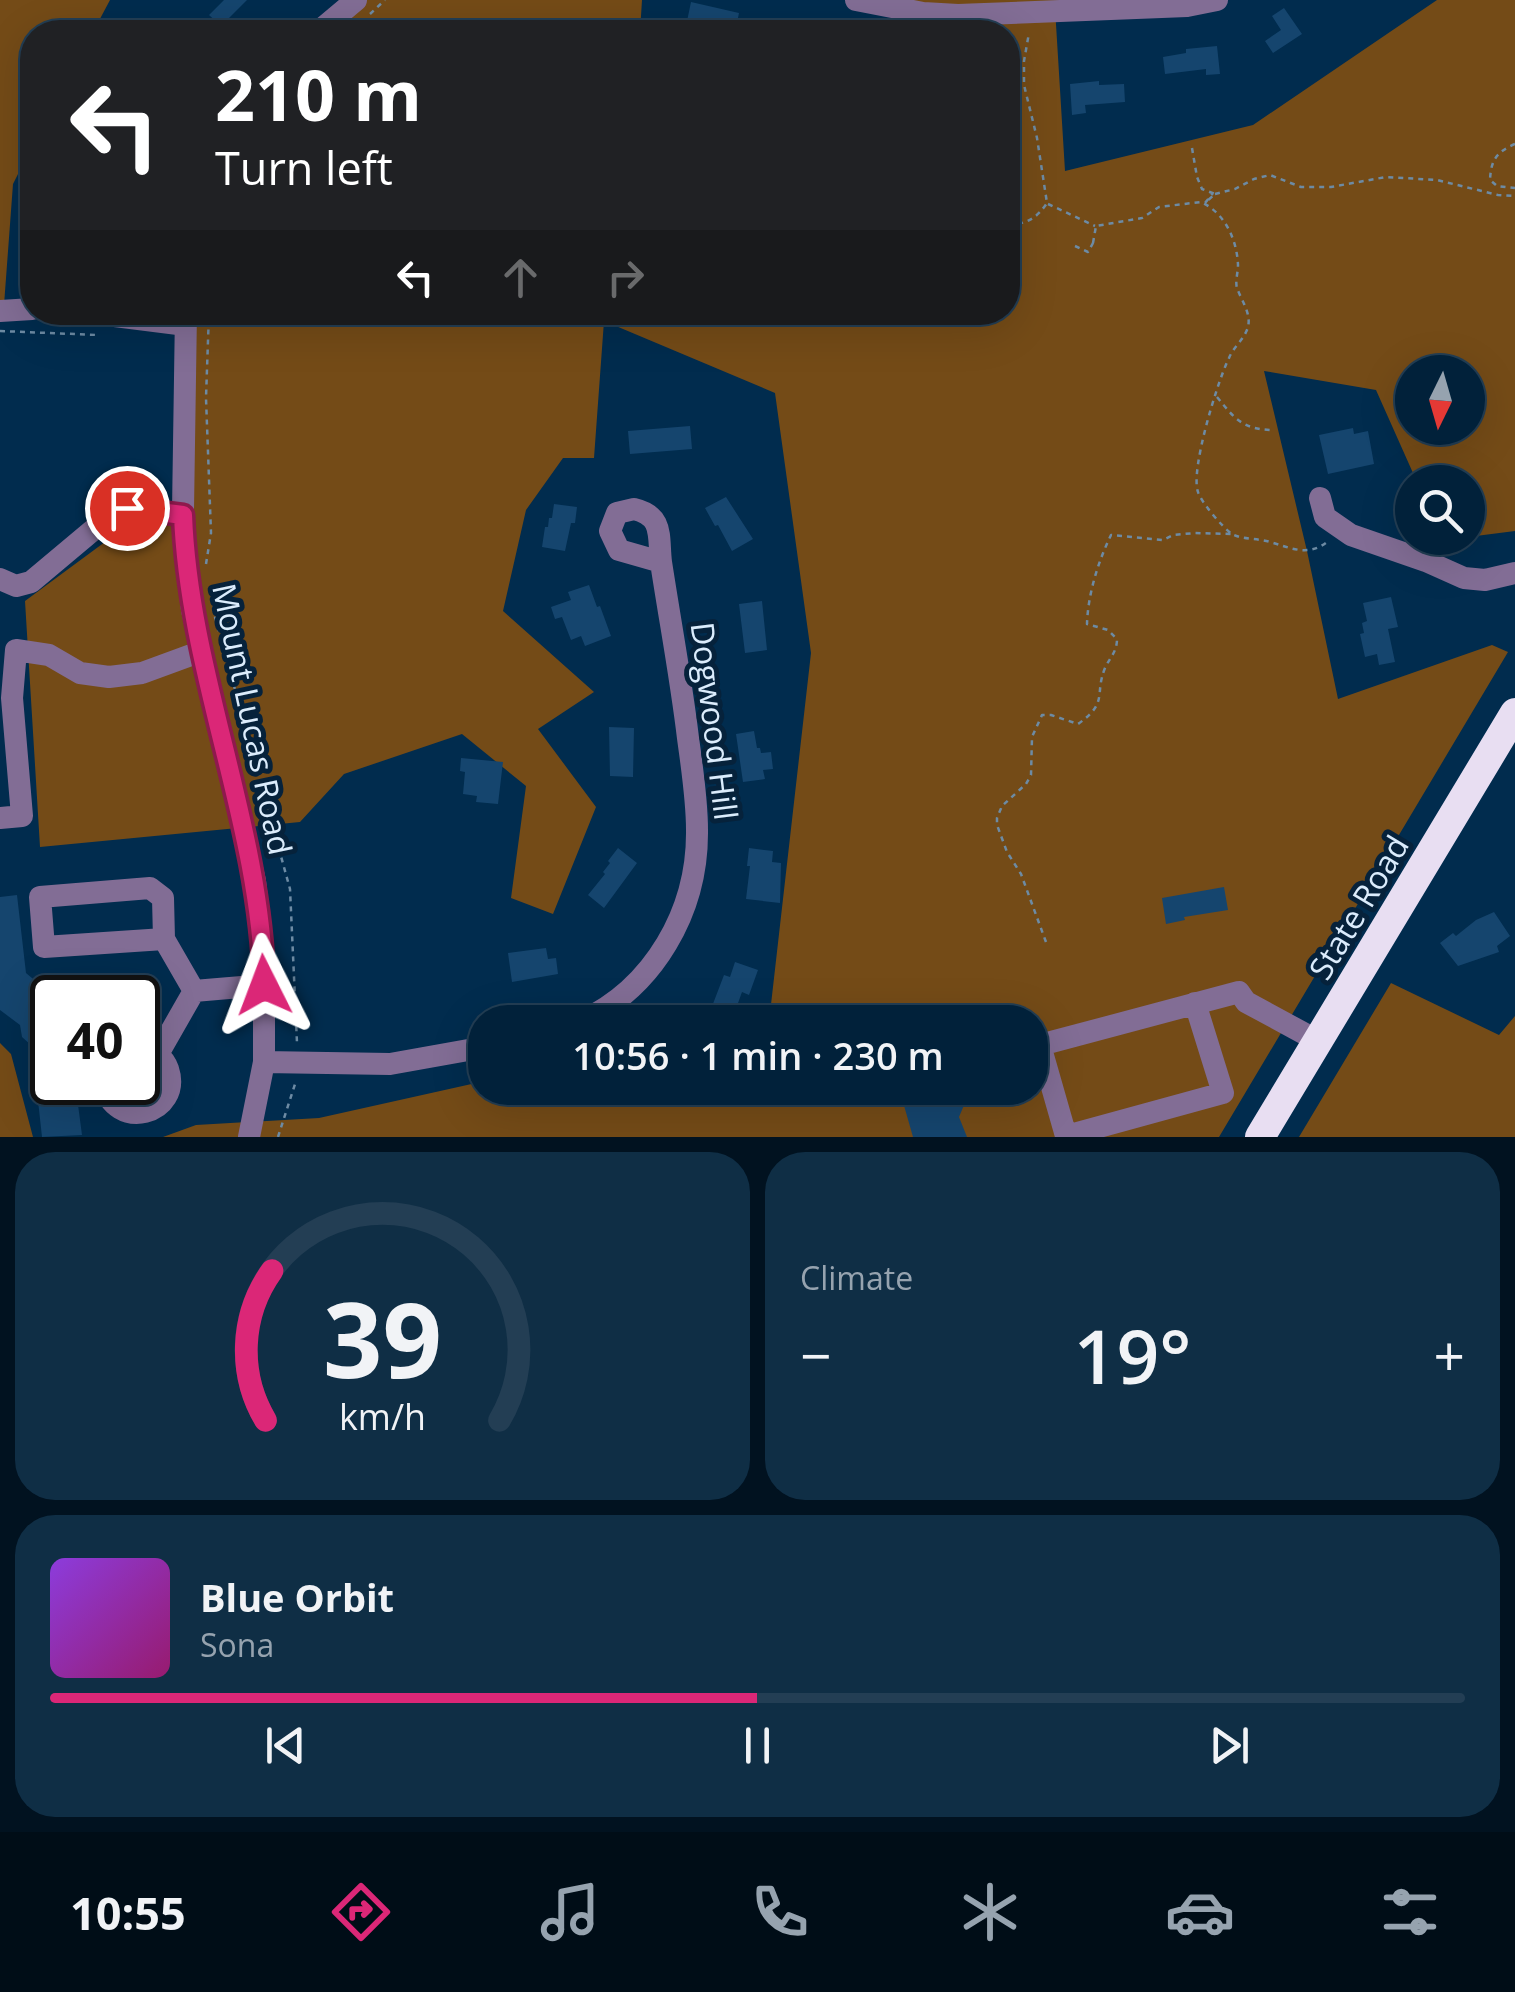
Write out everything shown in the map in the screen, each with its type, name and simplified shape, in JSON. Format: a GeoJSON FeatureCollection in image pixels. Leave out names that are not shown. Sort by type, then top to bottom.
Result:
{"type":"FeatureCollection","features":[{"type":"Feature","properties":{"kind":"highway","name":"State Road"},"geometry":{"type":"LineString","coordinates":[[1260,1137],[1515,713]]}},
{"type":"Feature","properties":{"kind":"street"},"geometry":{"type":"LineString","coordinates":[[332,20],[356,0]]}},
{"type":"Feature","properties":{"kind":"street"},"geometry":{"type":"LineString","coordinates":[[856,0],[958,15],[1187,6],[1217,0]]}},
{"type":"Feature","properties":{"kind":"street","name":"Mount Lucas Road"},"geometry":{"type":"LineString","coordinates":[[186,325],[186,560],[192,610],[255,881],[264,985],[264,1062],[249,1137]]}},
{"type":"Feature","properties":{"kind":"street"},"geometry":{"type":"LineString","coordinates":[[1320,498],[1326,517],[1350,535],[1464,578],[1485,580],[1515,573]]}},
{"type":"Feature","properties":{"kind":"street"},"geometry":{"type":"LineString","coordinates":[[0,579],[16,586],[31,582],[118,509],[183,515]]}},
{"type":"Feature","properties":{"kind":"street","name":"Dogwood Hill"},"geometry":{"type":"LineString","coordinates":[[610,1005],[638,983],[656,962],[680,919],[695,862],[696,804],[661,562]]}},
{"type":"Feature","properties":{"kind":"street"},"geometry":{"type":"LineString","coordinates":[[0,818],[22,816],[8,759],[12,698],[8,647],[49,655],[80,673],[109,677],[142,673],[202,651]]}},
{"type":"Feature","properties":{"kind":"street"},"geometry":{"type":"LineString","coordinates":[[164,938],[44,947],[40,897],[150,888],[157,892],[162,898],[164,938],[194,990]]}},
{"type":"Feature","properties":{"kind":"street"},"geometry":{"type":"LineString","coordinates":[[160,1034],[194,990],[264,985]]}},
{"type":"Feature","properties":{"kind":"street"},"geometry":{"type":"LineString","coordinates":[[1195,1004],[1223,1093],[1066,1136],[1040,1044],[1239,992],[1246,1002],[1318,1041]]}},
{"type":"Feature","properties":{"kind":"street"},"geometry":{"type":"LineString","coordinates":[[264,1062],[390,1064],[468,1050]]}},
{"type":"Feature","properties":{"kind":"street"},"geometry":{"type":"LineString","coordinates":[[160,1059],[166,1063],[170,1085],[160,1104]]}},
{"type":"Feature","properties":{"kind":"street"},"geometry":{"type":"LineString","coordinates":[[116,1105],[140,1114],[158,1105]]}},
{"type":"Feature","properties":{"kind":"path"},"geometry":{"type":"LineString","coordinates":[[1020,225],[1039,216],[1047,203],[1024,85],[1030,26]]}},
{"type":"Feature","properties":{"kind":"path"},"geometry":{"type":"LineString","coordinates":[[1515,144],[1494,157],[1490,180],[1497,186],[1515,188]]}},
{"type":"Feature","properties":{"kind":"path"},"geometry":{"type":"LineString","coordinates":[[1192,148],[1202,189],[1214,194]]}},
{"type":"Feature","properties":{"kind":"path"},"geometry":{"type":"LineString","coordinates":[[1204,203],[1214,194],[1270,176],[1301,187],[1331,188],[1386,176],[1438,180],[1515,196]]}},
{"type":"Feature","properties":{"kind":"path"},"geometry":{"type":"LineString","coordinates":[[1047,203],[1096,226],[1142,218],[1160,207],[1201,202],[1220,214],[1233,238],[1238,264],[1236,286],[1248,318],[1247,331],[1230,355],[1216,396],[1200,456],[1198,493],[1232,534]]}},
{"type":"Feature","properties":{"kind":"path"},"geometry":{"type":"LineString","coordinates":[[1074,246],[1088,252],[1096,226]]}},
{"type":"Feature","properties":{"kind":"path"},"geometry":{"type":"LineString","coordinates":[[206,566],[212,533],[206,398],[209,325]]}},
{"type":"Feature","properties":{"kind":"path"},"geometry":{"type":"LineString","coordinates":[[1216,396],[1234,418],[1249,428],[1272,430]]}},
{"type":"Feature","properties":{"kind":"path"},"geometry":{"type":"LineString","coordinates":[[1046,942],[1021,874],[1007,852],[997,818],[1002,806],[1031,775],[1032,737],[1042,716],[1078,724],[1094,712],[1099,702],[1106,666],[1114,656],[1117,639],[1108,630],[1086,624],[1111,536],[1163,540],[1195,533],[1232,534],[1307,551],[1323,546],[1331,538],[1350,535]]}},
{"type":"Feature","properties":{"kind":"path"},"geometry":{"type":"LineString","coordinates":[[209,583],[290,889],[298,1062],[295,1085],[278,1137]]}},
{"type":"Feature","properties":{"kind":"shaded area"},"geometry":{"type":"Polygon","coordinates":[[[0,0],[110,0],[99,20],[20,20],[20,170],[13,184],[4,305],[0,305],[0,0]]]}},
{"type":"Feature","properties":{"kind":"shaded area"},"geometry":{"type":"Polygon","coordinates":[[[358,0],[642,0],[641,20],[336,20],[358,0]]]}},
{"type":"Feature","properties":{"kind":"shaded area"},"geometry":{"type":"Polygon","coordinates":[[[903,0],[1123,0],[1055,8],[1065,171],[1253,125],[1437,0],[1515,0],[1515,531],[1485,535],[1485,465],[1409,465],[1401,445],[1485,445],[1485,355],[1395,355],[1395,433],[1376,390],[1264,371],[1338,699],[1492,645],[1508,652],[1219,1137],[163,1137],[196,1125],[319,1118],[468,1085],[468,1105],[1048,1105],[1048,1005],[771,1005],[811,653],[775,393],[614,325],[1020,325],[1020,20],[954,20],[903,0]]]}},
{"type":"Feature","properties":{"kind":"shaded area"},"geometry":{"type":"Polygon","coordinates":[[[194,325],[604,325],[594,458],[563,458],[526,510],[503,611],[594,692],[538,729],[596,807],[553,914],[511,898],[526,786],[462,734],[344,774],[300,822],[40,847],[25,601],[132,522],[186,523],[194,325]]]}},
{"type":"Feature","properties":{"kind":"shaded area"},"geometry":{"type":"Polygon","coordinates":[[[1391,983],[1499,1035],[1515,1016],[1515,1137],[1299,1137],[1391,983]]]}},
{"type":"Feature","properties":{"kind":"shaded area"},"geometry":{"type":"Polygon","coordinates":[[[0,1043],[11,1054],[33,1137],[0,1137],[0,1043]]]}},
{"type":"Feature","properties":{"kind":"building"},"geometry":{"type":"Polygon","coordinates":[[[224,0],[247,0],[227,20],[214,20],[209,15],[224,0]]]}},
{"type":"Feature","properties":{"kind":"building"},"geometry":{"type":"Polygon","coordinates":[[[691,2],[739,13],[738,20],[687,20],[691,2]]]}},
{"type":"Feature","properties":{"kind":"building"},"geometry":{"type":"Polygon","coordinates":[[[1284,8],[1302,34],[1273,53],[1265,41],[1281,30],[1272,16],[1284,8]]]}},
{"type":"Feature","properties":{"kind":"building"},"geometry":{"type":"Polygon","coordinates":[[[1217,46],[1220,74],[1206,75],[1206,69],[1165,74],[1163,57],[1186,53],[1186,49],[1217,46]]]}},
{"type":"Feature","properties":{"kind":"building"},"geometry":{"type":"Polygon","coordinates":[[[1099,81],[1099,85],[1124,84],[1125,102],[1085,105],[1086,113],[1072,115],[1070,84],[1099,81]]]}},
{"type":"Feature","properties":{"kind":"building"},"geometry":{"type":"Polygon","coordinates":[[[690,426],[692,449],[630,454],[628,431],[690,426]]]}},
{"type":"Feature","properties":{"kind":"building"},"geometry":{"type":"Polygon","coordinates":[[[1353,428],[1354,434],[1368,431],[1374,464],[1328,474],[1319,435],[1353,428]]]}},
{"type":"Feature","properties":{"kind":"building"},"geometry":{"type":"Polygon","coordinates":[[[726,497],[753,539],[732,551],[705,508],[726,497]]]}},
{"type":"Feature","properties":{"kind":"building"},"geometry":{"type":"Polygon","coordinates":[[[554,504],[577,507],[565,551],[542,547],[554,504]]]}},
{"type":"Feature","properties":{"kind":"building"},"geometry":{"type":"Polygon","coordinates":[[[589,585],[611,636],[585,646],[581,636],[571,640],[562,617],[555,619],[551,607],[571,600],[568,592],[589,585]]]}},
{"type":"Feature","properties":{"kind":"building"},"geometry":{"type":"Polygon","coordinates":[[[1391,597],[1398,627],[1388,629],[1395,662],[1379,665],[1377,654],[1365,657],[1360,634],[1364,633],[1362,623],[1367,621],[1363,603],[1391,597]]]}},
{"type":"Feature","properties":{"kind":"building"},"geometry":{"type":"Polygon","coordinates":[[[762,601],[767,650],[745,653],[739,604],[762,601]]]}},
{"type":"Feature","properties":{"kind":"building"},"geometry":{"type":"Polygon","coordinates":[[[609,727],[634,728],[633,777],[610,776],[609,727]]]}},
{"type":"Feature","properties":{"kind":"building"},"geometry":{"type":"Polygon","coordinates":[[[754,731],[761,753],[771,752],[773,769],[763,770],[765,779],[743,782],[736,734],[754,731]]]}},
{"type":"Feature","properties":{"kind":"building"},"geometry":{"type":"Polygon","coordinates":[[[461,758],[503,762],[498,804],[476,802],[477,796],[463,794],[465,772],[460,771],[461,758]]]}},
{"type":"Feature","properties":{"kind":"building"},"geometry":{"type":"Polygon","coordinates":[[[618,848],[637,863],[604,908],[588,895],[605,874],[608,861],[618,848]]]}},
{"type":"Feature","properties":{"kind":"building"},"geometry":{"type":"Polygon","coordinates":[[[749,848],[773,851],[772,862],[781,863],[780,903],[746,899],[749,848]]]}},
{"type":"Feature","properties":{"kind":"building"},"geometry":{"type":"Polygon","coordinates":[[[1224,887],[1228,910],[1166,924],[1162,898],[1224,887]]]}},
{"type":"Feature","properties":{"kind":"building"},"geometry":{"type":"Polygon","coordinates":[[[17,895],[26,973],[30,976],[30,1044],[22,1037],[20,1025],[0,1010],[0,897],[17,895]]]}},
{"type":"Feature","properties":{"kind":"building"},"geometry":{"type":"Polygon","coordinates":[[[1494,912],[1510,936],[1497,946],[1499,952],[1458,966],[1440,943],[1494,912]]]}},
{"type":"Feature","properties":{"kind":"building"},"geometry":{"type":"Polygon","coordinates":[[[546,948],[548,959],[556,958],[558,974],[512,982],[508,953],[546,948]]]}},
{"type":"Feature","properties":{"kind":"building"},"geometry":{"type":"Polygon","coordinates":[[[735,962],[758,970],[749,995],[742,992],[737,1005],[713,1005],[724,975],[730,977],[735,962]]]}},
{"type":"Feature","properties":{"kind":"building"},"geometry":{"type":"Polygon","coordinates":[[[38,1105],[78,1105],[82,1135],[42,1137],[38,1105]]]}},
{"type":"Feature","properties":{"kind":"building"},"geometry":{"type":"Polygon","coordinates":[[[904,1105],[964,1105],[959,1117],[967,1137],[913,1137],[904,1105]]]}},
{"type":"Feature","properties":{"kind":"route"},"geometry":{"type":"LineString","coordinates":[[127,508],[183,515],[192,610],[255,881],[264,985]]}}]}
